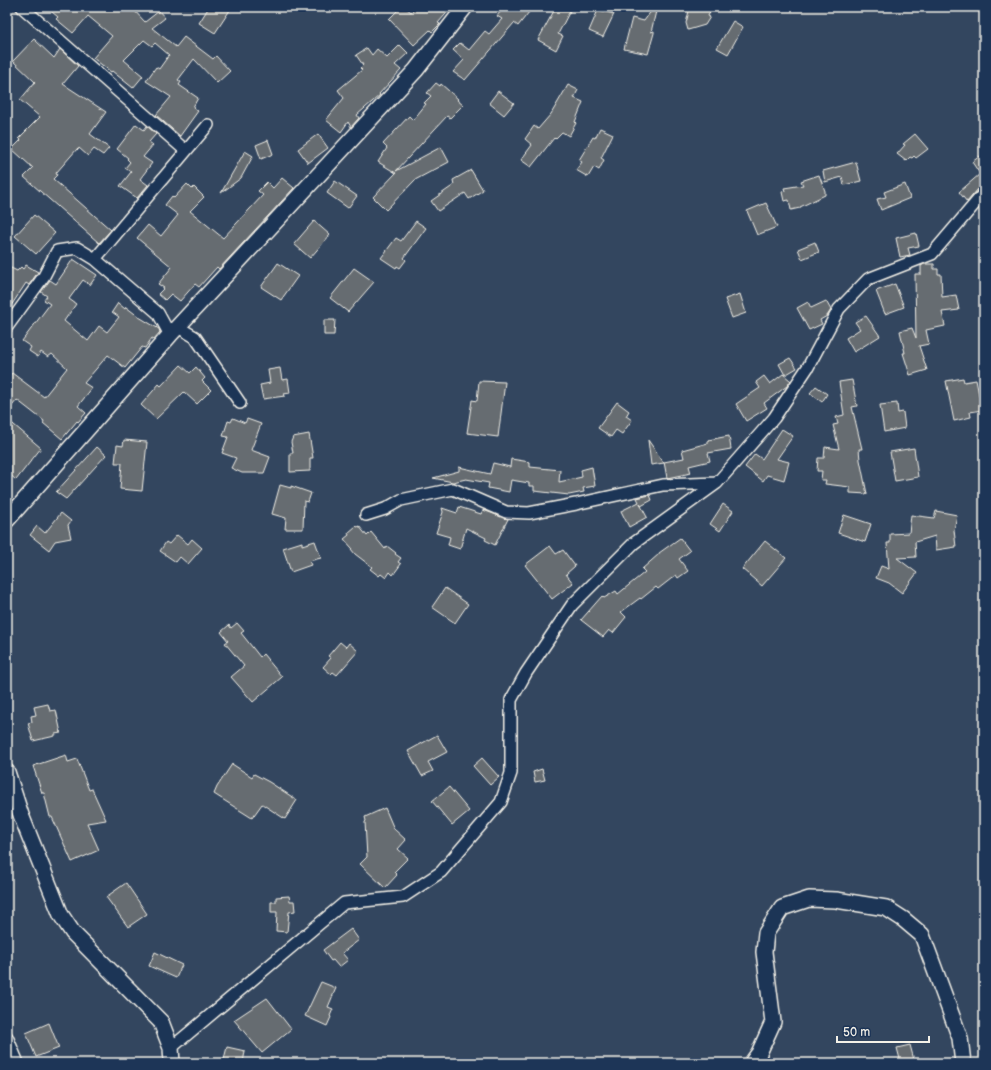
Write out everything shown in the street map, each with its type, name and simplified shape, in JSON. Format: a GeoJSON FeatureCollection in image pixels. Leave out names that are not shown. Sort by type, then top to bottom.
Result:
{"type":"FeatureCollection","features":[{"type":"Feature","properties":{"kind":"main road"},"geometry":{"type":"LineString","coordinates":[[7,520],[174,331],[416,70],[465,7]]}},
{"type":"Feature","properties":{"kind":"main road"},"geometry":{"type":"LineString","coordinates":[[7,772],[21,814],[61,915],[73,933],[161,1022],[171,1048],[172,1063]]}},
{"type":"Feature","properties":{"kind":"main road"},"geometry":{"type":"LineString","coordinates":[[752,1063],[759,1053],[773,1022],[764,952],[766,933],[782,908],[809,899],[836,900],[886,908],[903,919],[922,935],[960,1038],[963,1063]]}},
{"type":"Feature","properties":{"kind":"street"},"geometry":{"type":"LineString","coordinates":[[22,7],[186,151]]}},
{"type":"Feature","properties":{"kind":"street"},"geometry":{"type":"LineString","coordinates":[[95,259],[208,125]]}},
{"type":"Feature","properties":{"kind":"street"},"geometry":{"type":"LineString","coordinates":[[171,1048],[344,902],[403,897],[441,872],[501,802],[511,773],[511,700],[526,673],[572,605],[634,543],[717,483],[774,418],[808,367],[839,309],[868,279],[932,254],[984,193]]}},
{"type":"Feature","properties":{"kind":"street"},"geometry":{"type":"LineString","coordinates":[[7,327],[44,276],[57,251],[77,248],[95,259],[158,313],[174,331],[195,337],[240,403]]}},
{"type":"Feature","properties":{"kind":"street"},"geometry":{"type":"LineString","coordinates":[[366,515],[385,509],[401,500],[453,489],[506,512],[529,513],[663,485],[717,483]]}},
{"type":"Feature","properties":{"kind":"street"},"geometry":{"type":"LineString","coordinates":[[7,1037],[18,1063]]}},
{"type":"Feature","properties":{"kind":"building"},"geometry":{"type":"Polygon","coordinates":[[[46,7],[131,7],[145,22],[159,11],[165,18],[152,28],[176,47],[184,37],[213,59],[216,56],[230,71],[217,83],[194,59],[178,80],[181,82],[179,85],[198,98],[193,107],[198,111],[180,136],[156,115],[171,97],[146,81],[156,67],[159,69],[169,55],[155,43],[152,46],[144,40],[124,60],[143,76],[133,88],[93,58],[112,36],[88,16],[73,33],[56,19],[58,17],[46,7]]]}},
{"type":"Feature","properties":{"kind":"building"},"geometry":{"type":"Polygon","coordinates":[[[209,7],[232,7],[215,33],[199,23],[209,7]]]}},
{"type":"Feature","properties":{"kind":"building"},"geometry":{"type":"Polygon","coordinates":[[[401,7],[405,7],[411,12],[416,7],[452,7],[438,23],[440,24],[432,32],[430,30],[414,45],[389,19],[401,7]]]}},
{"type":"Feature","properties":{"kind":"building"},"geometry":{"type":"Polygon","coordinates":[[[504,7],[533,7],[518,26],[514,23],[465,80],[453,72],[464,60],[453,50],[460,43],[469,50],[485,31],[489,34],[502,19],[497,16],[504,7]]]}},
{"type":"Feature","properties":{"kind":"building"},"geometry":{"type":"Polygon","coordinates":[[[556,7],[572,7],[558,34],[563,36],[556,50],[538,40],[556,7]]]}},
{"type":"Feature","properties":{"kind":"building"},"geometry":{"type":"Polygon","coordinates":[[[654,7],[657,7],[651,32],[654,31],[654,33],[648,54],[624,49],[632,18],[644,21],[654,7]]]}},
{"type":"Feature","properties":{"kind":"building"},"geometry":{"type":"Polygon","coordinates":[[[690,7],[712,7],[708,16],[710,17],[705,25],[688,30],[686,23],[690,7]]]}},
{"type":"Feature","properties":{"kind":"building"},"geometry":{"type":"Polygon","coordinates":[[[598,10],[614,14],[603,37],[589,31],[598,10]]]}},
{"type":"Feature","properties":{"kind":"building"},"geometry":{"type":"Polygon","coordinates":[[[733,21],[743,27],[728,54],[717,48],[733,21]]]}},
{"type":"Feature","properties":{"kind":"building"},"geometry":{"type":"Polygon","coordinates":[[[34,39],[54,58],[60,49],[78,66],[63,84],[106,112],[90,134],[109,148],[103,155],[94,149],[88,156],[79,148],[78,150],[77,149],[56,173],[57,175],[53,179],[111,230],[99,243],[24,177],[33,168],[12,149],[21,140],[19,138],[40,117],[20,100],[35,82],[13,61],[34,39]]]}},
{"type":"Feature","properties":{"kind":"building"},"geometry":{"type":"Polygon","coordinates":[[[400,45],[408,53],[395,65],[401,70],[379,94],[380,95],[357,115],[359,118],[351,127],[348,122],[341,132],[326,120],[344,98],[338,90],[362,70],[360,68],[363,65],[356,55],[367,48],[372,55],[377,49],[387,58],[400,45]]]}},
{"type":"Feature","properties":{"kind":"building"},"geometry":{"type":"Polygon","coordinates":[[[436,83],[440,86],[441,84],[463,105],[450,118],[447,116],[396,171],[441,147],[449,162],[415,180],[386,210],[373,197],[396,173],[378,162],[387,148],[383,144],[409,116],[413,120],[426,104],[424,103],[431,96],[427,93],[436,83]]]}},
{"type":"Feature","properties":{"kind":"building"},"geometry":{"type":"Polygon","coordinates":[[[568,85],[578,90],[574,98],[583,102],[575,122],[576,123],[569,136],[562,132],[555,139],[554,138],[531,167],[521,160],[532,145],[525,139],[534,126],[538,129],[551,114],[568,85]]]}},
{"type":"Feature","properties":{"kind":"building"},"geometry":{"type":"Polygon","coordinates":[[[498,91],[514,103],[504,115],[489,103],[498,91]]]}},
{"type":"Feature","properties":{"kind":"building"},"geometry":{"type":"Polygon","coordinates":[[[136,124],[144,130],[147,126],[156,134],[149,142],[153,145],[143,157],[152,163],[140,179],[148,185],[137,198],[120,186],[131,172],[125,168],[130,162],[127,159],[128,158],[117,149],[136,124]]]}},
{"type":"Feature","properties":{"kind":"building"},"geometry":{"type":"Polygon","coordinates":[[[600,128],[613,134],[601,158],[604,160],[599,170],[594,167],[588,177],[576,170],[582,162],[579,160],[593,137],[595,138],[600,128]]]}},
{"type":"Feature","properties":{"kind":"building"},"geometry":{"type":"Polygon","coordinates":[[[318,134],[328,148],[308,163],[298,149],[318,134]]]}},
{"type":"Feature","properties":{"kind":"building"},"geometry":{"type":"Polygon","coordinates":[[[915,134],[928,149],[916,158],[914,156],[912,158],[910,157],[906,161],[897,154],[905,145],[903,144],[915,134]]]}},
{"type":"Feature","properties":{"kind":"building"},"geometry":{"type":"Polygon","coordinates":[[[268,140],[273,154],[261,159],[256,145],[268,140]]]}},
{"type":"Feature","properties":{"kind":"building"},"geometry":{"type":"Polygon","coordinates":[[[245,151],[253,156],[241,178],[221,193],[245,151]]]}},
{"type":"Feature","properties":{"kind":"building"},"geometry":{"type":"Polygon","coordinates":[[[984,153],[984,182],[967,202],[959,192],[980,174],[972,162],[984,153]]]}},
{"type":"Feature","properties":{"kind":"building"},"geometry":{"type":"Polygon","coordinates":[[[856,162],[861,181],[844,185],[842,177],[825,182],[823,171],[856,162]]]}},
{"type":"Feature","properties":{"kind":"building"},"geometry":{"type":"Polygon","coordinates":[[[471,170],[483,190],[469,199],[465,193],[438,211],[431,201],[454,185],[453,180],[471,170]]]}},
{"type":"Feature","properties":{"kind":"building"},"geometry":{"type":"Polygon","coordinates":[[[819,175],[825,195],[800,208],[791,210],[789,200],[784,201],[782,192],[785,191],[784,188],[803,185],[801,181],[819,175]]]}},
{"type":"Feature","properties":{"kind":"building"},"geometry":{"type":"Polygon","coordinates":[[[282,178],[294,188],[219,269],[217,267],[199,287],[195,284],[180,301],[171,294],[165,300],[158,294],[164,288],[158,284],[172,267],[137,238],[148,225],[161,236],[178,215],[165,205],[172,196],[174,198],[187,184],[192,189],[194,187],[204,197],[190,211],[223,238],[263,195],[258,191],[267,182],[273,188],[282,178]]]}},
{"type":"Feature","properties":{"kind":"building"},"geometry":{"type":"Polygon","coordinates":[[[335,181],[357,196],[348,208],[327,193],[335,181]]]}},
{"type":"Feature","properties":{"kind":"building"},"geometry":{"type":"Polygon","coordinates":[[[905,184],[910,198],[881,210],[877,199],[886,197],[884,192],[905,184]]]}},
{"type":"Feature","properties":{"kind":"building"},"geometry":{"type":"Polygon","coordinates":[[[766,203],[777,227],[757,235],[747,211],[766,203]]]}},
{"type":"Feature","properties":{"kind":"building"},"geometry":{"type":"Polygon","coordinates":[[[34,215],[55,233],[36,254],[15,236],[34,215]]]}},
{"type":"Feature","properties":{"kind":"building"},"geometry":{"type":"Polygon","coordinates":[[[314,221],[330,235],[310,258],[294,244],[314,221]]]}},
{"type":"Feature","properties":{"kind":"building"},"geometry":{"type":"Polygon","coordinates":[[[416,221],[426,228],[404,258],[406,260],[400,268],[397,266],[396,268],[381,258],[396,238],[401,241],[416,221]]]}},
{"type":"Feature","properties":{"kind":"building"},"geometry":{"type":"Polygon","coordinates":[[[916,233],[919,246],[908,248],[910,255],[900,257],[896,238],[916,233]]]}},
{"type":"Feature","properties":{"kind":"building"},"geometry":{"type":"Polygon","coordinates":[[[815,242],[819,252],[802,259],[798,249],[815,242]]]}},
{"type":"Feature","properties":{"kind":"building"},"geometry":{"type":"Polygon","coordinates":[[[73,259],[97,275],[90,285],[83,280],[69,299],[76,304],[64,321],[88,341],[99,326],[107,332],[119,317],[112,312],[118,303],[125,309],[126,307],[159,329],[160,332],[154,339],[152,338],[145,348],[142,347],[125,368],[108,355],[84,383],[92,388],[78,406],[86,413],[62,439],[43,423],[44,421],[17,400],[7,412],[7,379],[12,373],[44,397],[67,368],[52,354],[48,357],[41,352],[38,357],[29,351],[31,347],[22,341],[50,304],[44,300],[47,296],[41,292],[50,280],[56,284],[73,259]]]}},
{"type":"Feature","properties":{"kind":"building"},"geometry":{"type":"Polygon","coordinates":[[[278,263],[298,276],[281,300],[261,287],[278,263]]]}},
{"type":"Feature","properties":{"kind":"building"},"geometry":{"type":"Polygon","coordinates":[[[924,264],[934,264],[934,269],[938,269],[938,274],[941,274],[942,297],[956,295],[959,310],[942,312],[945,326],[926,330],[929,344],[919,346],[927,370],[910,375],[903,353],[905,353],[900,331],[912,328],[916,338],[915,274],[921,274],[921,266],[924,264]]]}},
{"type":"Feature","properties":{"kind":"building"},"geometry":{"type":"Polygon","coordinates":[[[26,265],[38,272],[29,285],[26,283],[7,312],[7,266],[17,271],[21,267],[23,269],[26,265]]]}},
{"type":"Feature","properties":{"kind":"building"},"geometry":{"type":"Polygon","coordinates":[[[354,268],[374,282],[348,312],[330,298],[354,268]]]}},
{"type":"Feature","properties":{"kind":"building"},"geometry":{"type":"Polygon","coordinates":[[[895,284],[904,307],[885,314],[876,291],[895,284]]]}},
{"type":"Feature","properties":{"kind":"building"},"geometry":{"type":"Polygon","coordinates":[[[740,294],[746,313],[732,318],[725,299],[740,294]]]}},
{"type":"Feature","properties":{"kind":"building"},"geometry":{"type":"Polygon","coordinates":[[[826,301],[831,310],[827,316],[820,320],[822,324],[809,330],[797,308],[808,302],[811,308],[826,301]]]}},
{"type":"Feature","properties":{"kind":"building"},"geometry":{"type":"Polygon","coordinates":[[[866,316],[880,336],[854,352],[846,338],[860,329],[855,322],[866,316]]]}},
{"type":"Feature","properties":{"kind":"building"},"geometry":{"type":"Polygon","coordinates":[[[324,320],[335,320],[334,335],[324,335],[324,320]]]}},
{"type":"Feature","properties":{"kind":"building"},"geometry":{"type":"Polygon","coordinates":[[[790,358],[797,368],[785,375],[779,364],[790,358]]]}},
{"type":"Feature","properties":{"kind":"building"},"geometry":{"type":"Polygon","coordinates":[[[181,365],[190,373],[196,367],[205,378],[202,381],[211,390],[197,404],[184,392],[156,419],[141,405],[159,384],[161,386],[181,365]]]}},
{"type":"Feature","properties":{"kind":"building"},"geometry":{"type":"Polygon","coordinates":[[[280,368],[282,380],[288,379],[290,393],[284,394],[285,396],[263,399],[260,385],[270,383],[268,370],[280,368]]]}},
{"type":"Feature","properties":{"kind":"building"},"geometry":{"type":"Polygon","coordinates":[[[783,374],[791,381],[787,386],[764,403],[767,408],[746,421],[736,404],[760,388],[756,382],[764,376],[770,384],[783,374]]]}},
{"type":"Feature","properties":{"kind":"building"},"geometry":{"type":"Polygon","coordinates":[[[963,378],[964,382],[976,380],[982,410],[970,412],[971,417],[954,421],[946,381],[963,378]]]}},
{"type":"Feature","properties":{"kind":"building"},"geometry":{"type":"Polygon","coordinates":[[[852,380],[857,406],[852,407],[862,449],[859,449],[860,460],[867,494],[850,493],[850,487],[825,484],[826,480],[821,480],[822,471],[817,471],[818,458],[824,458],[825,447],[839,449],[833,425],[838,424],[836,417],[844,415],[839,382],[852,380]]]}},
{"type":"Feature","properties":{"kind":"building"},"geometry":{"type":"Polygon","coordinates":[[[479,381],[505,382],[498,437],[467,433],[472,400],[477,401],[479,381]]]}},
{"type":"Feature","properties":{"kind":"building"},"geometry":{"type":"Polygon","coordinates":[[[816,386],[827,394],[822,402],[810,393],[816,386]]]}},
{"type":"Feature","properties":{"kind":"building"},"geometry":{"type":"Polygon","coordinates":[[[617,402],[629,411],[626,416],[632,420],[622,434],[616,430],[611,437],[598,428],[617,402]]]}},
{"type":"Feature","properties":{"kind":"building"},"geometry":{"type":"Polygon","coordinates":[[[897,403],[898,413],[903,412],[905,428],[884,432],[880,405],[897,403]]]}},
{"type":"Feature","properties":{"kind":"building"},"geometry":{"type":"Polygon","coordinates":[[[233,418],[245,423],[247,419],[261,424],[251,450],[270,457],[264,473],[242,473],[231,468],[236,458],[222,453],[228,437],[223,436],[228,421],[231,422],[233,418]]]}},
{"type":"Feature","properties":{"kind":"building"},"geometry":{"type":"Polygon","coordinates":[[[7,419],[41,448],[16,480],[7,472],[7,419]]]}},
{"type":"Feature","properties":{"kind":"building"},"geometry":{"type":"Polygon","coordinates":[[[782,429],[793,436],[777,459],[789,462],[784,480],[767,475],[763,481],[745,467],[755,454],[762,459],[782,429]]]}},
{"type":"Feature","properties":{"kind":"building"},"geometry":{"type":"Polygon","coordinates":[[[309,434],[313,458],[310,458],[310,471],[290,472],[290,453],[293,453],[291,442],[293,437],[309,434]]]}},
{"type":"Feature","properties":{"kind":"building"},"geometry":{"type":"Polygon","coordinates":[[[729,436],[731,449],[708,453],[710,461],[689,466],[691,473],[667,478],[664,462],[684,458],[682,450],[708,443],[708,440],[729,436]]]}},
{"type":"Feature","properties":{"kind":"building"},"geometry":{"type":"Polygon","coordinates":[[[124,440],[147,442],[142,491],[120,489],[122,463],[115,463],[117,445],[123,446],[124,440]]]}},
{"type":"Feature","properties":{"kind":"building"},"geometry":{"type":"Polygon","coordinates":[[[648,440],[664,463],[651,465],[648,440]]]}},
{"type":"Feature","properties":{"kind":"building"},"geometry":{"type":"Polygon","coordinates":[[[97,447],[106,455],[66,499],[56,492],[97,447]]]}},
{"type":"Feature","properties":{"kind":"building"},"geometry":{"type":"Polygon","coordinates":[[[914,448],[918,477],[895,481],[890,452],[914,448]]]}},
{"type":"Feature","properties":{"kind":"building"},"geometry":{"type":"Polygon","coordinates":[[[511,459],[530,462],[530,467],[560,470],[559,482],[582,477],[581,470],[592,467],[595,486],[583,488],[584,492],[569,495],[534,491],[534,486],[529,486],[529,483],[511,480],[509,492],[488,488],[489,483],[466,479],[453,482],[433,478],[459,471],[459,467],[490,474],[493,463],[510,467],[511,459]]]}},
{"type":"Feature","properties":{"kind":"building"},"geometry":{"type":"Polygon","coordinates":[[[280,485],[291,488],[291,486],[311,493],[308,502],[304,501],[303,529],[285,529],[286,518],[272,514],[280,485]]]}},
{"type":"Feature","properties":{"kind":"building"},"geometry":{"type":"Polygon","coordinates":[[[650,495],[652,500],[641,506],[647,517],[629,527],[621,511],[639,502],[637,498],[650,495]]]}},
{"type":"Feature","properties":{"kind":"building"},"geometry":{"type":"Polygon","coordinates":[[[723,504],[733,511],[720,531],[710,524],[723,504]]]}},
{"type":"Feature","properties":{"kind":"building"},"geometry":{"type":"Polygon","coordinates":[[[459,507],[481,514],[483,510],[508,519],[495,545],[485,540],[486,538],[466,528],[460,549],[448,545],[450,537],[436,533],[443,512],[442,508],[457,513],[459,507]]]}},
{"type":"Feature","properties":{"kind":"building"},"geometry":{"type":"Polygon","coordinates":[[[936,511],[957,515],[954,530],[956,547],[936,550],[935,536],[915,542],[916,557],[897,558],[917,573],[902,593],[889,583],[876,578],[881,566],[889,569],[887,543],[890,543],[890,534],[909,533],[911,515],[934,518],[936,511]]]}},
{"type":"Feature","properties":{"kind":"building"},"geometry":{"type":"Polygon","coordinates":[[[61,513],[71,521],[68,525],[71,538],[55,541],[49,550],[30,535],[37,526],[45,533],[61,513]]]}},
{"type":"Feature","properties":{"kind":"building"},"geometry":{"type":"Polygon","coordinates":[[[844,515],[871,524],[865,542],[838,533],[844,515]]]}},
{"type":"Feature","properties":{"kind":"building"},"geometry":{"type":"Polygon","coordinates":[[[356,526],[359,526],[367,536],[371,532],[385,549],[387,546],[401,558],[398,562],[401,564],[393,575],[390,572],[386,578],[381,574],[379,576],[370,569],[372,567],[351,549],[352,548],[344,539],[356,526]]]}},
{"type":"Feature","properties":{"kind":"building"},"geometry":{"type":"Polygon","coordinates":[[[177,535],[188,544],[192,539],[202,548],[188,564],[180,557],[176,562],[160,551],[166,542],[169,544],[177,535]]]}},
{"type":"Feature","properties":{"kind":"building"},"geometry":{"type":"Polygon","coordinates":[[[680,538],[690,551],[679,559],[688,571],[678,578],[676,575],[658,589],[656,587],[621,612],[626,617],[613,633],[609,630],[603,637],[581,620],[602,596],[604,598],[616,591],[618,594],[645,572],[642,569],[659,553],[680,538]]]}},
{"type":"Feature","properties":{"kind":"building"},"geometry":{"type":"Polygon","coordinates":[[[315,541],[321,558],[309,561],[311,565],[291,572],[283,548],[302,542],[302,545],[315,541]]]}},
{"type":"Feature","properties":{"kind":"building"},"geometry":{"type":"Polygon","coordinates":[[[765,541],[786,558],[762,586],[742,569],[765,541]]]}},
{"type":"Feature","properties":{"kind":"building"},"geometry":{"type":"Polygon","coordinates":[[[550,546],[556,554],[563,550],[575,566],[566,574],[573,583],[552,599],[525,565],[550,546]]]}},
{"type":"Feature","properties":{"kind":"building"},"geometry":{"type":"Polygon","coordinates":[[[445,588],[468,604],[455,623],[432,607],[445,588]]]}},
{"type":"Feature","properties":{"kind":"building"},"geometry":{"type":"Polygon","coordinates":[[[237,623],[244,631],[241,633],[260,657],[263,654],[282,677],[253,702],[231,677],[244,666],[225,643],[228,641],[221,632],[229,625],[231,628],[237,623]]]}},
{"type":"Feature","properties":{"kind":"building"},"geometry":{"type":"Polygon","coordinates":[[[340,642],[346,647],[349,643],[358,651],[337,675],[333,672],[331,674],[323,667],[331,658],[328,656],[340,642]]]}},
{"type":"Feature","properties":{"kind":"building"},"geometry":{"type":"Polygon","coordinates":[[[48,704],[50,711],[56,710],[61,733],[55,734],[55,736],[33,741],[28,723],[32,722],[31,716],[36,715],[34,707],[48,704]]]}},
{"type":"Feature","properties":{"kind":"building"},"geometry":{"type":"Polygon","coordinates":[[[437,735],[447,752],[428,762],[433,771],[422,776],[408,751],[437,735]]]}},
{"type":"Feature","properties":{"kind":"building"},"geometry":{"type":"Polygon","coordinates":[[[66,755],[68,762],[77,759],[89,790],[92,789],[106,820],[87,823],[99,850],[72,862],[52,817],[50,817],[44,793],[42,793],[33,766],[66,755]]]}},
{"type":"Feature","properties":{"kind":"building"},"geometry":{"type":"Polygon","coordinates":[[[482,758],[499,777],[490,785],[473,766],[482,758]]]}},
{"type":"Feature","properties":{"kind":"building"},"geometry":{"type":"Polygon","coordinates":[[[232,764],[252,777],[254,774],[269,782],[297,800],[285,819],[262,804],[252,818],[214,794],[232,764]]]}},
{"type":"Feature","properties":{"kind":"building"},"geometry":{"type":"Polygon","coordinates":[[[542,769],[545,780],[535,782],[533,772],[542,769]]]}},
{"type":"Feature","properties":{"kind":"building"},"geometry":{"type":"Polygon","coordinates":[[[449,787],[469,811],[452,825],[432,801],[449,787]]]}},
{"type":"Feature","properties":{"kind":"building"},"geometry":{"type":"Polygon","coordinates":[[[385,808],[394,829],[406,840],[398,849],[408,858],[394,872],[397,875],[385,888],[360,864],[367,857],[365,817],[385,808]]]}},
{"type":"Feature","properties":{"kind":"building"},"geometry":{"type":"Polygon","coordinates":[[[126,883],[147,914],[128,927],[106,897],[126,883]]]}},
{"type":"Feature","properties":{"kind":"building"},"geometry":{"type":"Polygon","coordinates":[[[289,896],[290,901],[294,901],[295,911],[289,912],[287,932],[276,931],[277,912],[271,912],[271,902],[276,902],[276,897],[289,896]]]}},
{"type":"Feature","properties":{"kind":"building"},"geometry":{"type":"Polygon","coordinates":[[[351,929],[359,940],[342,953],[348,960],[339,967],[333,960],[331,961],[323,950],[351,929]]]}},
{"type":"Feature","properties":{"kind":"building"},"geometry":{"type":"Polygon","coordinates":[[[155,952],[182,965],[176,978],[149,966],[155,952]]]}},
{"type":"Feature","properties":{"kind":"building"},"geometry":{"type":"Polygon","coordinates":[[[321,982],[336,988],[328,1007],[333,1009],[327,1026],[305,1016],[321,982]]]}},
{"type":"Feature","properties":{"kind":"building"},"geometry":{"type":"Polygon","coordinates":[[[267,998],[291,1029],[262,1053],[234,1020],[267,998]]]}},
{"type":"Feature","properties":{"kind":"building"},"geometry":{"type":"Polygon","coordinates":[[[49,1023],[59,1048],[36,1057],[26,1033],[49,1023]]]}},
{"type":"Feature","properties":{"kind":"building"},"geometry":{"type":"Polygon","coordinates":[[[910,1045],[914,1060],[901,1063],[897,1048],[910,1045]]]}},
{"type":"Feature","properties":{"kind":"building"},"geometry":{"type":"Polygon","coordinates":[[[227,1047],[245,1051],[243,1063],[223,1063],[227,1047]]]}}]}
